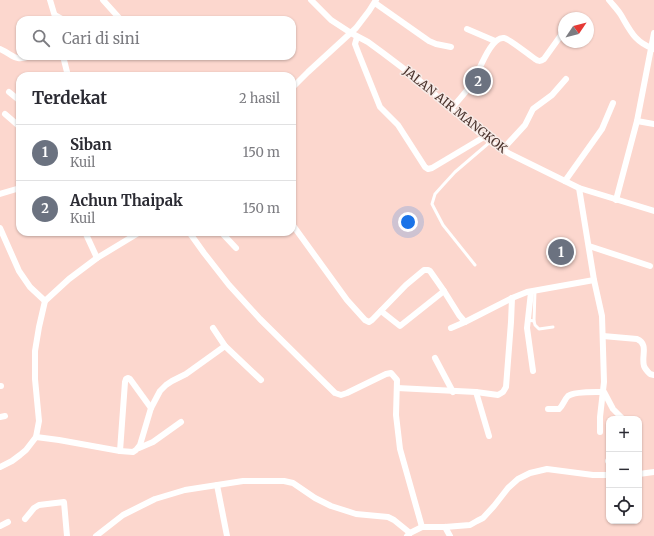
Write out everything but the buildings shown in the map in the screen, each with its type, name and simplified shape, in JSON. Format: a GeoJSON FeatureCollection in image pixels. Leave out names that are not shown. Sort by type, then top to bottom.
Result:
{"type":"FeatureCollection","features":[{"type":"Feature","properties":{"kind":"street"},"geometry":{"type":"LineString","coordinates":[[50,0],[56,16]]}},
{"type":"Feature","properties":{"kind":"street","name":"JALAN AIR MANGKOK"},"geometry":{"type":"LineString","coordinates":[[311,0],[331,20],[368,42],[390,58],[490,142],[502,150],[579,188],[654,211]]}},
{"type":"Feature","properties":{"kind":"street"},"geometry":{"type":"LineString","coordinates":[[609,0],[633,35],[640,42],[653,49]]}},
{"type":"Feature","properties":{"kind":"street"},"geometry":{"type":"LineString","coordinates":[[105,1],[118,16]]}},
{"type":"Feature","properties":{"kind":"street"},"geometry":{"type":"LineString","coordinates":[[296,84],[308,72],[354,35],[376,2],[429,41],[451,47]]}},
{"type":"Feature","properties":{"kind":"street"},"geometry":{"type":"LineString","coordinates":[[466,29],[495,42]]}},
{"type":"Feature","properties":{"kind":"street"},"geometry":{"type":"LineString","coordinates":[[616,200],[637,121],[653,49],[654,33]]}},
{"type":"Feature","properties":{"kind":"street"},"geometry":{"type":"LineString","coordinates":[[354,35],[355,44],[380,107],[398,125],[425,167],[428,169],[432,168],[484,137]]}},
{"type":"Feature","properties":{"kind":"street"},"geometry":{"type":"LineString","coordinates":[[451,109],[472,84],[484,59],[499,38],[506,38],[538,61],[544,59],[558,39]]}},
{"type":"Feature","properties":{"kind":"street"},"geometry":{"type":"LineString","coordinates":[[0,49],[16,58]]}},
{"type":"Feature","properties":{"kind":"street"},"geometry":{"type":"LineString","coordinates":[[64,60],[67,72]]}},
{"type":"Feature","properties":{"kind":"street"},"geometry":{"type":"LineString","coordinates":[[502,150],[525,125],[533,109],[552,94],[566,79]]}},
{"type":"Feature","properties":{"kind":"street"},"geometry":{"type":"LineString","coordinates":[[10,92],[16,97]]}},
{"type":"Feature","properties":{"kind":"street"},"geometry":{"type":"LineString","coordinates":[[565,182],[602,129],[613,103]]}},
{"type":"Feature","properties":{"kind":"street"},"geometry":{"type":"LineString","coordinates":[[5,114],[16,124]]}},
{"type":"Feature","properties":{"kind":"street"},"geometry":{"type":"LineString","coordinates":[[637,121],[654,124]]}},
{"type":"Feature","properties":{"kind":"street"},"geometry":{"type":"LineString","coordinates":[[579,188],[594,280],[602,316],[604,392],[600,417],[600,432]]}},
{"type":"Feature","properties":{"kind":"street"},"geometry":{"type":"LineString","coordinates":[[0,194],[16,189]]}},
{"type":"Feature","properties":{"kind":"street"},"geometry":{"type":"LineString","coordinates":[[0,228],[19,271],[30,287],[45,301]]}},
{"type":"Feature","properties":{"kind":"street"},"geometry":{"type":"LineString","coordinates":[[296,230],[347,300],[365,320],[369,322],[372,320],[406,285],[424,270],[428,270],[458,315],[465,322]]}},
{"type":"Feature","properties":{"kind":"street"},"geometry":{"type":"LineString","coordinates":[[87,236],[97,258]]}},
{"type":"Feature","properties":{"kind":"street"},"geometry":{"type":"LineString","coordinates":[[0,467],[12,461],[26,450],[36,437],[39,421],[35,379],[35,351],[38,327],[45,301],[69,279],[97,258],[133,236]]}},
{"type":"Feature","properties":{"kind":"street"},"geometry":{"type":"LineString","coordinates":[[192,236],[229,285],[260,319],[335,393],[341,395],[347,393],[386,374],[391,373],[397,380],[396,415],[400,449],[422,527]]}},
{"type":"Feature","properties":{"kind":"street"},"geometry":{"type":"LineString","coordinates":[[225,236],[236,248]]}},
{"type":"Feature","properties":{"kind":"street"},"geometry":{"type":"LineString","coordinates":[[589,246],[650,266]]}},
{"type":"Feature","properties":{"kind":"street"},"geometry":{"type":"LineString","coordinates":[[451,328],[512,298],[533,291],[594,280]]}},
{"type":"Feature","properties":{"kind":"street"},"geometry":{"type":"LineString","coordinates":[[532,371],[528,334],[531,321],[533,291]]}},
{"type":"Feature","properties":{"kind":"street"},"geometry":{"type":"LineString","coordinates":[[381,311],[400,326],[444,292]]}},
{"type":"Feature","properties":{"kind":"street"},"geometry":{"type":"LineString","coordinates":[[397,388],[476,392],[498,395],[503,392],[506,387],[512,298]]}},
{"type":"Feature","properties":{"kind":"street"},"geometry":{"type":"LineString","coordinates":[[213,328],[225,346],[261,380]]}},
{"type":"Feature","properties":{"kind":"street"},"geometry":{"type":"LineString","coordinates":[[603,336],[637,339],[642,341],[644,344],[644,368],[650,374],[654,375]]}},
{"type":"Feature","properties":{"kind":"street"},"geometry":{"type":"LineString","coordinates":[[139,448],[151,408],[160,391],[172,380],[186,374],[225,346]]}},
{"type":"Feature","properties":{"kind":"street"},"geometry":{"type":"LineString","coordinates":[[435,358],[453,392]]}},
{"type":"Feature","properties":{"kind":"street"},"geometry":{"type":"LineString","coordinates":[[120,452],[126,379],[130,379],[151,408]]}},
{"type":"Feature","properties":{"kind":"street"},"geometry":{"type":"LineString","coordinates":[[476,392],[489,436]]}},
{"type":"Feature","properties":{"kind":"street"},"geometry":{"type":"LineString","coordinates":[[548,409],[559,410],[568,397],[573,393],[604,392]]}},
{"type":"Feature","properties":{"kind":"street"},"geometry":{"type":"LineString","coordinates":[[604,392],[613,409],[620,416]]}},
{"type":"Feature","properties":{"kind":"street"},"geometry":{"type":"LineString","coordinates":[[36,437],[120,452],[133,452],[154,442],[180,422]]}},
{"type":"Feature","properties":{"kind":"street"},"geometry":{"type":"LineString","coordinates":[[96,536],[124,515],[155,499],[185,490],[243,481],[284,480],[293,483],[315,498],[331,506],[356,514],[388,517],[394,520],[408,534],[422,527],[470,525],[483,518],[508,488],[518,479],[530,473],[547,469],[593,475],[606,475]]}},
{"type":"Feature","properties":{"kind":"street"},"geometry":{"type":"LineString","coordinates":[[642,474],[654,472]]}},
{"type":"Feature","properties":{"kind":"street"},"geometry":{"type":"LineString","coordinates":[[217,485],[227,536]]}},
{"type":"Feature","properties":{"kind":"street"},"geometry":{"type":"LineString","coordinates":[[26,519],[34,508],[39,505],[64,502],[67,536]]}},
{"type":"Feature","properties":{"kind":"street"},"geometry":{"type":"LineString","coordinates":[[0,526],[8,522]]}},
{"type":"Feature","properties":{"kind":"street"},"geometry":{"type":"LineString","coordinates":[[444,527],[450,536]]}},
{"type":"Feature","properties":{"kind":"lane"},"geometry":{"type":"LineString","coordinates":[[475,265],[443,225],[432,204],[435,194],[455,172],[490,142]]}},
{"type":"Feature","properties":{"kind":"lane"},"geometry":{"type":"LineString","coordinates":[[531,321],[539,329],[553,327]]}},
{"type":"Feature","properties":{"kind":"place","name":"Achun Thaipak"},"geometry":{"type":"Point","coordinates":[478,81]}},
{"type":"Feature","properties":{"kind":"place","name":"Siban"},"geometry":{"type":"Point","coordinates":[561,252]}}]}
